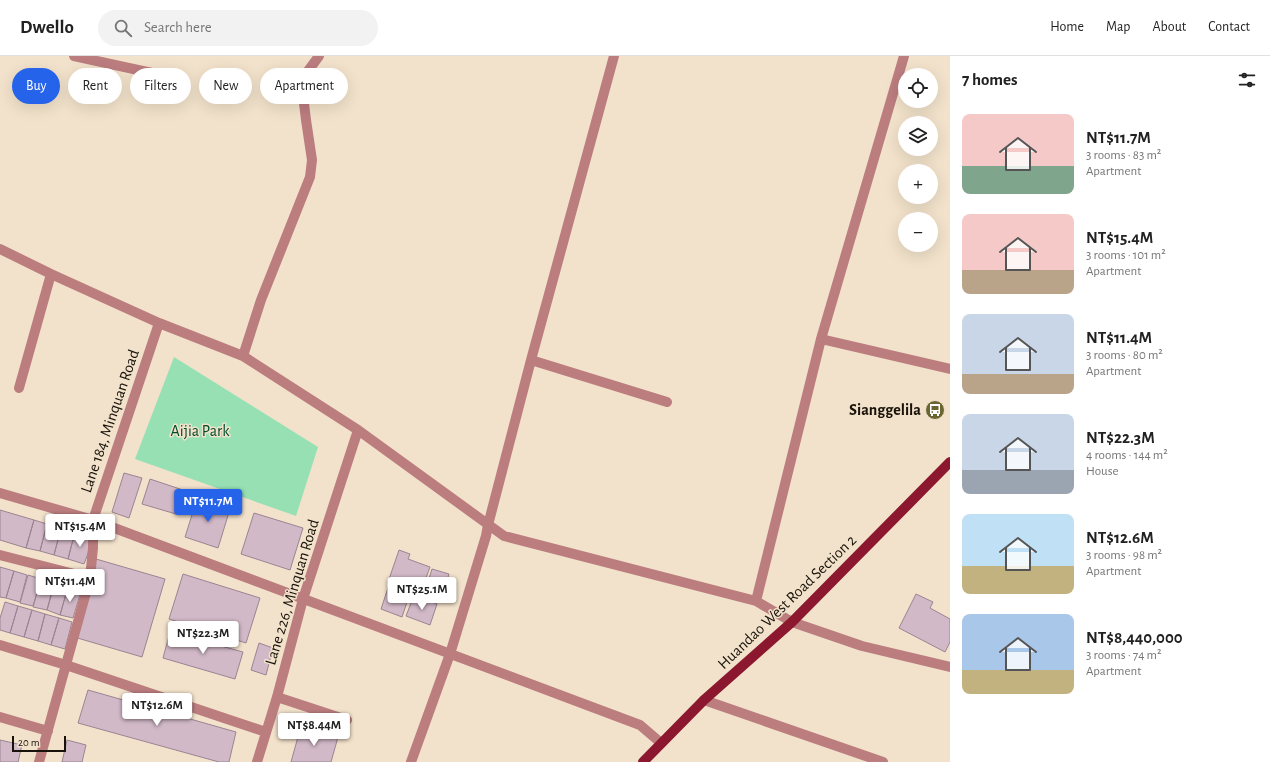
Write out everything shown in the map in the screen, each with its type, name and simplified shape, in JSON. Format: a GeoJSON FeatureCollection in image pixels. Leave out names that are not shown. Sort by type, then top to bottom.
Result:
{"type":"FeatureCollection","features":[{"type":"Feature","properties":{"kind":"main road","name":"Huandao West Road Section 2"},"geometry":{"type":"LineString","coordinates":[[643,762],[704,700],[792,622],[950,462]]}},
{"type":"Feature","properties":{"kind":"street"},"geometry":{"type":"LineString","coordinates":[[74,56],[130,68]]}},
{"type":"Feature","properties":{"kind":"street"},"geometry":{"type":"LineString","coordinates":[[243,356],[261,300],[310,177],[312,160],[303,95],[308,71],[319,56]]}},
{"type":"Feature","properties":{"kind":"street"},"geometry":{"type":"LineString","coordinates":[[412,762],[450,654],[486,536],[531,360],[614,56]]}},
{"type":"Feature","properties":{"kind":"street"},"geometry":{"type":"LineString","coordinates":[[756,601],[821,339],[904,56]]}},
{"type":"Feature","properties":{"kind":"street"},"geometry":{"type":"LineString","coordinates":[[0,249],[159,323],[243,356],[358,430],[504,536],[756,601],[792,622],[862,646],[950,667]]}},
{"type":"Feature","properties":{"kind":"street"},"geometry":{"type":"LineString","coordinates":[[19,388],[51,274]]}},
{"type":"Feature","properties":{"kind":"street","name":"Lane 184, Minquan Road"},"geometry":{"type":"LineString","coordinates":[[39,762],[90,578],[93,548],[93,520],[159,323]]}},
{"type":"Feature","properties":{"kind":"street"},"geometry":{"type":"LineString","coordinates":[[821,339],[950,368]]}},
{"type":"Feature","properties":{"kind":"street"},"geometry":{"type":"LineString","coordinates":[[531,360],[667,402]]}},
{"type":"Feature","properties":{"kind":"street","name":"Lane 226, Minquan Road"},"geometry":{"type":"LineString","coordinates":[[257,762],[277,697],[303,600],[358,430]]}},
{"type":"Feature","properties":{"kind":"street"},"geometry":{"type":"LineString","coordinates":[[0,493],[93,520],[303,600],[640,725],[661,743]]}},
{"type":"Feature","properties":{"kind":"street"},"geometry":{"type":"LineString","coordinates":[[0,555],[90,578]]}},
{"type":"Feature","properties":{"kind":"street"},"geometry":{"type":"LineString","coordinates":[[0,645],[66,665],[266,732]]}},
{"type":"Feature","properties":{"kind":"street"},"geometry":{"type":"LineString","coordinates":[[277,697],[347,720]]}},
{"type":"Feature","properties":{"kind":"street"},"geometry":{"type":"LineString","coordinates":[[704,700],[883,762]]}},
{"type":"Feature","properties":{"kind":"street"},"geometry":{"type":"LineString","coordinates":[[0,717],[48,730]]}},
{"type":"Feature","properties":{"kind":"green space","name":"Aijia Park"},"geometry":{"type":"Polygon","coordinates":[[[174,357],[318,447],[296,516],[135,459],[174,357]]]}},
{"type":"Feature","properties":{"kind":"building"},"geometry":{"type":"Polygon","coordinates":[[[124,473],[142,478],[129,518],[112,512],[124,473]]]}},
{"type":"Feature","properties":{"kind":"building"},"geometry":{"type":"Polygon","coordinates":[[[150,479],[183,490],[176,514],[142,504],[150,479]]]}},
{"type":"Feature","properties":{"kind":"building"},"geometry":{"type":"Polygon","coordinates":[[[197,499],[230,509],[218,548],[185,537],[197,499]]]}},
{"type":"Feature","properties":{"kind":"building"},"geometry":{"type":"Polygon","coordinates":[[[0,510],[34,520],[26,548],[0,540],[0,510]]]}},
{"type":"Feature","properties":{"kind":"building"},"geometry":{"type":"Polygon","coordinates":[[[254,513],[303,528],[290,570],[241,554],[254,513]]]}},
{"type":"Feature","properties":{"kind":"building"},"geometry":{"type":"Polygon","coordinates":[[[34,520],[47,524],[40,551],[26,548],[34,520]]]}},
{"type":"Feature","properties":{"kind":"building"},"geometry":{"type":"Polygon","coordinates":[[[47,524],[61,528],[54,555],[40,551],[47,524]]]}},
{"type":"Feature","properties":{"kind":"building"},"geometry":{"type":"Polygon","coordinates":[[[61,528],[75,532],[68,559],[54,555],[61,528]]]}},
{"type":"Feature","properties":{"kind":"building"},"geometry":{"type":"Polygon","coordinates":[[[75,532],[85,535],[89,539],[90,548],[84,564],[68,559],[75,532]]]}},
{"type":"Feature","properties":{"kind":"building"},"geometry":{"type":"Polygon","coordinates":[[[399,550],[410,554],[408,559],[430,567],[420,594],[388,582],[399,550]]]}},
{"type":"Feature","properties":{"kind":"building"},"geometry":{"type":"Polygon","coordinates":[[[96,559],[165,579],[142,657],[74,637],[96,559]]]}},
{"type":"Feature","properties":{"kind":"building"},"geometry":{"type":"Polygon","coordinates":[[[0,567],[14,571],[6,598],[0,597],[0,567]]]}},
{"type":"Feature","properties":{"kind":"building"},"geometry":{"type":"Polygon","coordinates":[[[432,569],[449,574],[441,600],[424,595],[432,569]]]}},
{"type":"Feature","properties":{"kind":"building"},"geometry":{"type":"Polygon","coordinates":[[[14,571],[27,575],[20,602],[6,598],[14,571]]]}},
{"type":"Feature","properties":{"kind":"building"},"geometry":{"type":"Polygon","coordinates":[[[183,574],[260,598],[246,643],[169,619],[183,574]]]}},
{"type":"Feature","properties":{"kind":"building"},"geometry":{"type":"Polygon","coordinates":[[[28,575],[41,579],[33,606],[20,603],[28,575]]]}},
{"type":"Feature","properties":{"kind":"building"},"geometry":{"type":"Polygon","coordinates":[[[41,579],[55,583],[47,610],[33,607],[41,579]]]}},
{"type":"Feature","properties":{"kind":"building"},"geometry":{"type":"Polygon","coordinates":[[[54,583],[68,587],[60,615],[47,610],[54,583]]]}},
{"type":"Feature","properties":{"kind":"building"},"geometry":{"type":"Polygon","coordinates":[[[389,585],[410,593],[402,617],[381,609],[389,585]]]}},
{"type":"Feature","properties":{"kind":"building"},"geometry":{"type":"Polygon","coordinates":[[[68,587],[81,591],[73,618],[60,615],[68,587]]]}},
{"type":"Feature","properties":{"kind":"building"},"geometry":{"type":"Polygon","coordinates":[[[916,594],[933,602],[930,608],[950,619],[950,642],[945,652],[899,628],[916,594]]]}},
{"type":"Feature","properties":{"kind":"building"},"geometry":{"type":"Polygon","coordinates":[[[413,598],[427,603],[428,600],[437,604],[430,625],[406,616],[413,598]]]}},
{"type":"Feature","properties":{"kind":"building"},"geometry":{"type":"Polygon","coordinates":[[[5,602],[18,606],[10,633],[0,630],[0,618],[5,602]]]}},
{"type":"Feature","properties":{"kind":"building"},"geometry":{"type":"Polygon","coordinates":[[[18,606],[32,610],[24,637],[10,633],[18,606]]]}},
{"type":"Feature","properties":{"kind":"building"},"geometry":{"type":"Polygon","coordinates":[[[32,610],[45,614],[38,641],[24,637],[32,610]]]}},
{"type":"Feature","properties":{"kind":"building"},"geometry":{"type":"Polygon","coordinates":[[[45,614],[59,618],[51,645],[38,641],[45,614]]]}},
{"type":"Feature","properties":{"kind":"building"},"geometry":{"type":"Polygon","coordinates":[[[59,618],[72,622],[65,649],[51,645],[59,618]]]}},
{"type":"Feature","properties":{"kind":"building"},"geometry":{"type":"Polygon","coordinates":[[[170,632],[243,652],[235,679],[163,658],[170,632]]]}},
{"type":"Feature","properties":{"kind":"building"},"geometry":{"type":"Polygon","coordinates":[[[259,643],[273,648],[266,675],[251,670],[259,643]]]}},
{"type":"Feature","properties":{"kind":"building"},"geometry":{"type":"Polygon","coordinates":[[[88,690],[236,732],[229,762],[219,762],[78,723],[88,690]]]}},
{"type":"Feature","properties":{"kind":"building"},"geometry":{"type":"Polygon","coordinates":[[[301,726],[338,737],[331,762],[291,762],[301,726]]]}},
{"type":"Feature","properties":{"kind":"building"},"geometry":{"type":"Polygon","coordinates":[[[0,740],[22,745],[18,762],[0,762],[0,740]]]}},
{"type":"Feature","properties":{"kind":"building"},"geometry":{"type":"Polygon","coordinates":[[[67,740],[86,745],[82,762],[62,762],[67,740]]]}},
{"type":"Feature","properties":{"kind":"place","name":"Sianggelila"},"geometry":{"type":"Point","coordinates":[935,410]}}]}
